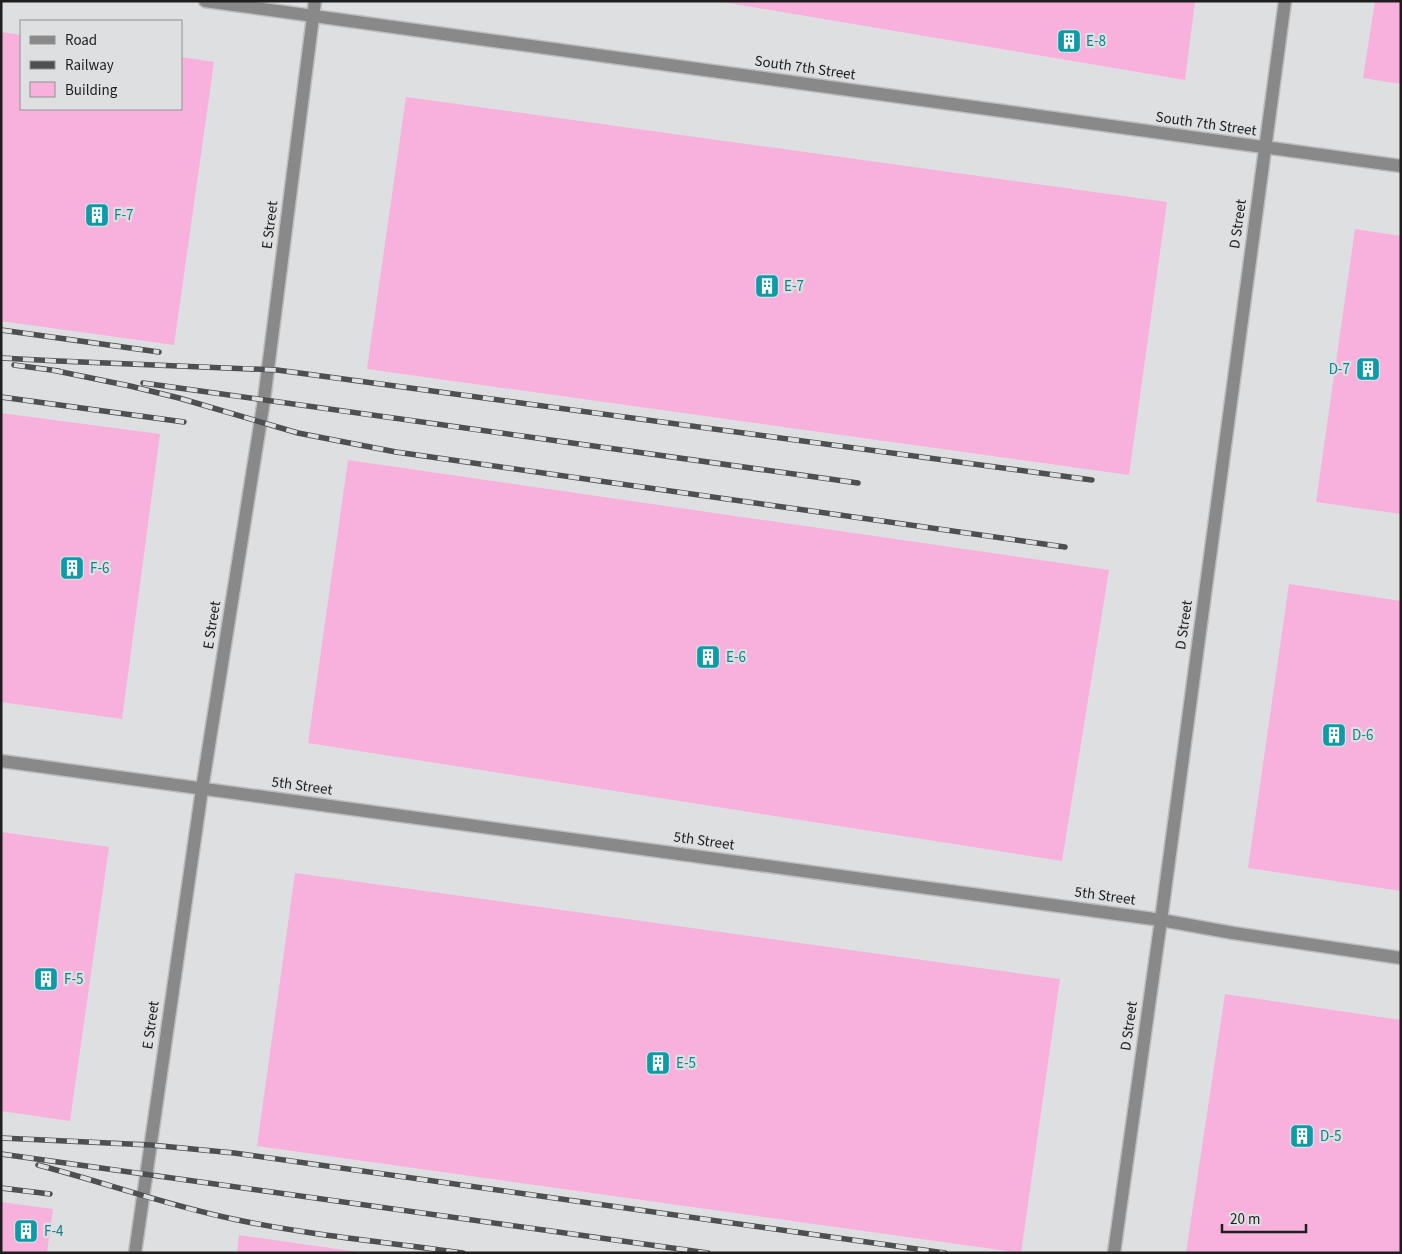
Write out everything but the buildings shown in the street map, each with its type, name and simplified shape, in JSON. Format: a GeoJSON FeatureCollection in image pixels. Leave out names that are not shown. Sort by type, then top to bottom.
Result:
{"type":"FeatureCollection","features":[{"type":"Feature","properties":{"kind":"lane","name":"South 7th Street"},"geometry":{"type":"LineString","coordinates":[[205,1],[1401,166]]}},
{"type":"Feature","properties":{"kind":"lane","name":"E Street"},"geometry":{"type":"LineString","coordinates":[[135,1253],[202,789],[264,400],[315,1]]}},
{"type":"Feature","properties":{"kind":"lane","name":"D Street"},"geometry":{"type":"LineString","coordinates":[[1114,1253],[1161,920],[1285,1]]}},
{"type":"Feature","properties":{"kind":"lane","name":"5th Street"},"geometry":{"type":"LineString","coordinates":[[1,761],[1161,920],[1401,958]]}},
{"type":"Feature","properties":{"kind":"railway"},"geometry":{"type":"LineString","coordinates":[[1,330],[159,352]]}},
{"type":"Feature","properties":{"kind":"railway"},"geometry":{"type":"LineString","coordinates":[[1,358],[277,370],[1092,480]]}},
{"type":"Feature","properties":{"kind":"railway"},"geometry":{"type":"LineString","coordinates":[[14,365],[59,371]]}},
{"type":"Feature","properties":{"kind":"railway"},"geometry":{"type":"LineString","coordinates":[[52,370],[179,398],[298,433],[396,452],[1065,547]]}},
{"type":"Feature","properties":{"kind":"railway"},"geometry":{"type":"LineString","coordinates":[[143,383],[858,483]]}},
{"type":"Feature","properties":{"kind":"railway"},"geometry":{"type":"LineString","coordinates":[[1,397],[184,422]]}},
{"type":"Feature","properties":{"kind":"railway"},"geometry":{"type":"LineString","coordinates":[[1,1138],[151,1145],[234,1153],[945,1253]]}},
{"type":"Feature","properties":{"kind":"railway"},"geometry":{"type":"LineString","coordinates":[[1,1154],[708,1253]]}},
{"type":"Feature","properties":{"kind":"railway"},"geometry":{"type":"LineString","coordinates":[[38,1165],[183,1207],[261,1225],[463,1253]]}},
{"type":"Feature","properties":{"kind":"railway"},"geometry":{"type":"LineString","coordinates":[[1,1188],[50,1194]]}},
{"type":"Feature","properties":{"kind":"place","name":"E-8"},"geometry":{"type":"Point","coordinates":[1069,41]}},
{"type":"Feature","properties":{"kind":"place","name":"F-7"},"geometry":{"type":"Point","coordinates":[97,215]}},
{"type":"Feature","properties":{"kind":"place","name":"E-7"},"geometry":{"type":"Point","coordinates":[767,286]}},
{"type":"Feature","properties":{"kind":"place","name":"D-7"},"geometry":{"type":"Point","coordinates":[1368,369]}},
{"type":"Feature","properties":{"kind":"place","name":"F-6"},"geometry":{"type":"Point","coordinates":[72,568]}},
{"type":"Feature","properties":{"kind":"place","name":"E-6"},"geometry":{"type":"Point","coordinates":[708,657]}},
{"type":"Feature","properties":{"kind":"place","name":"D-6"},"geometry":{"type":"Point","coordinates":[1334,735]}},
{"type":"Feature","properties":{"kind":"place","name":"F-5"},"geometry":{"type":"Point","coordinates":[46,979]}},
{"type":"Feature","properties":{"kind":"place","name":"E-5"},"geometry":{"type":"Point","coordinates":[658,1063]}},
{"type":"Feature","properties":{"kind":"place","name":"D-5"},"geometry":{"type":"Point","coordinates":[1302,1136]}},
{"type":"Feature","properties":{"kind":"place","name":"F-4"},"geometry":{"type":"Point","coordinates":[26,1231]}}]}
